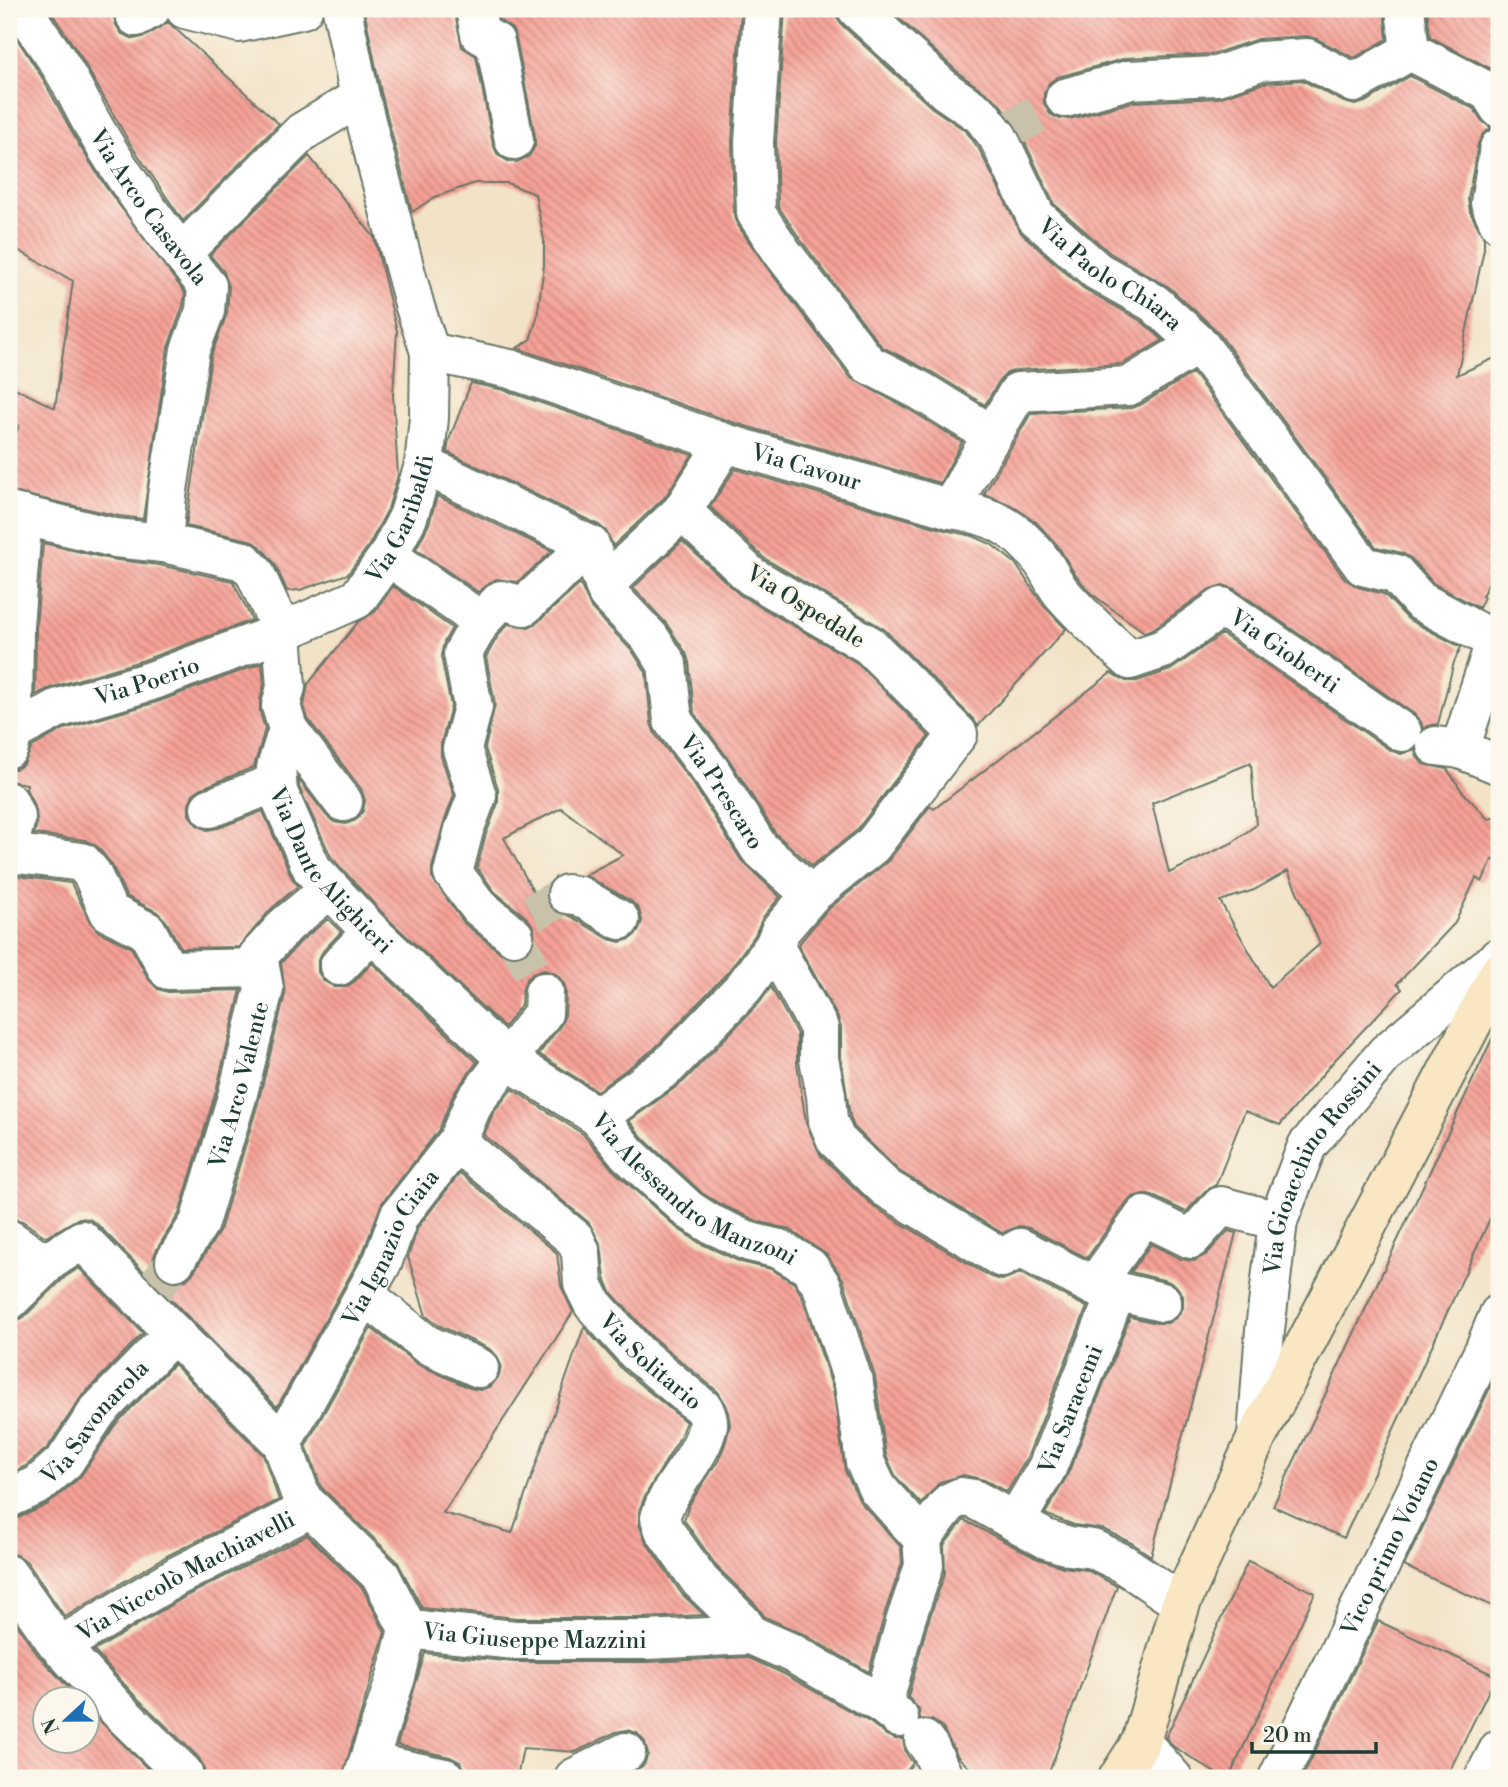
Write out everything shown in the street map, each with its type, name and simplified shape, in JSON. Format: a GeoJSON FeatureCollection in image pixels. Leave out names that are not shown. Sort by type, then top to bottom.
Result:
{"type":"FeatureCollection","features":[{"type":"Feature","properties":{"kind":"street","name":"Via Arco Casavola"},"geometry":{"type":"LineString","coordinates":[[25,9],[122,173],[207,286],[205,311],[190,350],[167,496],[163,543]]}},
{"type":"Feature","properties":{"kind":"street"},"geometry":{"type":"LineString","coordinates":[[133,9],[136,17],[151,9]]}},
{"type":"Feature","properties":{"kind":"street"},"geometry":{"type":"LineString","coordinates":[[185,9],[239,23],[303,9]]}},
{"type":"Feature","properties":{"kind":"street","name":"Via Garibaldi"},"geometry":{"type":"LineString","coordinates":[[282,632],[357,599],[388,556],[408,517],[424,465],[429,418],[430,352],[399,248],[360,97],[342,9]]}},
{"type":"Feature","properties":{"kind":"street"},"geometry":{"type":"LineString","coordinates":[[475,9],[480,34],[495,42],[514,139]]}},
{"type":"Feature","properties":{"kind":"street"},"geometry":{"type":"LineString","coordinates":[[762,9],[754,142],[756,213],[782,252],[868,364],[921,391],[992,435]]}},
{"type":"Feature","properties":{"kind":"street","name":"Via Paolo Chiara"},"geometry":{"type":"LineString","coordinates":[[857,9],[946,91],[981,115],[1001,135],[1036,217],[1097,271],[1154,303],[1199,344],[1363,566],[1395,573],[1420,601],[1497,635]]}},
{"type":"Feature","properties":{"kind":"street"},"geometry":{"type":"LineString","coordinates":[[1405,9],[1410,51]]}},
{"type":"Feature","properties":{"kind":"street"},"geometry":{"type":"LineString","coordinates":[[1065,98],[1128,80],[1217,76],[1261,61],[1307,58],[1354,83],[1410,51]]}},
{"type":"Feature","properties":{"kind":"street"},"geometry":{"type":"LineString","coordinates":[[1410,51],[1489,92],[1499,108]]}},
{"type":"Feature","properties":{"kind":"street"},"geometry":{"type":"LineString","coordinates":[[181,254],[302,132],[360,97]]}},
{"type":"Feature","properties":{"kind":"street"},"geometry":{"type":"LineString","coordinates":[[1499,148],[1490,203],[1499,223]]}},
{"type":"Feature","properties":{"kind":"street"},"geometry":{"type":"LineString","coordinates":[[951,509],[1018,392],[1129,386],[1199,344]]}},
{"type":"Feature","properties":{"kind":"street","name":"Via Cavour"},"geometry":{"type":"LineString","coordinates":[[430,352],[510,369],[726,443],[951,509],[980,514],[1014,530],[1042,561],[1058,587],[1084,618],[1130,660]]}},
{"type":"Feature","properties":{"kind":"street"},"geometry":{"type":"LineString","coordinates":[[616,574],[682,511],[726,443]]}},
{"type":"Feature","properties":{"kind":"street"},"geometry":{"type":"LineString","coordinates":[[424,465],[590,545],[524,606],[501,600],[481,621],[463,653],[473,707],[462,750],[477,796],[464,830],[453,873],[479,906],[517,926]]}},
{"type":"Feature","properties":{"kind":"street","name":"Via Ospedale"},"geometry":{"type":"LineString","coordinates":[[682,511],[751,576],[869,645],[958,734],[872,846],[811,895]]}},
{"type":"Feature","properties":{"kind":"street"},"geometry":{"type":"LineString","coordinates":[[11,740],[16,514],[115,538],[163,543],[244,561],[255,573],[282,632]]}},
{"type":"Feature","properties":{"kind":"street","name":"Via Prescaro"},"geometry":{"type":"LineString","coordinates":[[590,545],[616,574],[607,593],[650,638],[667,664],[673,721],[712,774],[759,848],[811,895]]}},
{"type":"Feature","properties":{"kind":"street"},"geometry":{"type":"LineString","coordinates":[[388,556],[481,621]]}},
{"type":"Feature","properties":{"kind":"street","name":"Via Gioberti"},"geometry":{"type":"LineString","coordinates":[[1130,660],[1163,649],[1222,607],[1432,742]]}},
{"type":"Feature","properties":{"kind":"street","name":"Via Poerio"},"geometry":{"type":"LineString","coordinates":[[11,740],[56,709],[151,681],[282,632]]}},
{"type":"Feature","properties":{"kind":"street","name":"Via Dante Alighieri"},"geometry":{"type":"LineString","coordinates":[[282,632],[286,687],[281,706],[288,729],[276,768],[278,792],[312,869],[371,932],[506,1059]]}},
{"type":"Feature","properties":{"kind":"street"},"geometry":{"type":"LineString","coordinates":[[1497,635],[1432,742],[1499,765]]}},
{"type":"Feature","properties":{"kind":"street"},"geometry":{"type":"LineString","coordinates":[[288,729],[343,802]]}},
{"type":"Feature","properties":{"kind":"street"},"geometry":{"type":"LineString","coordinates":[[210,808],[277,782]]}},
{"type":"Feature","properties":{"kind":"street"},"geometry":{"type":"LineString","coordinates":[[9,802],[16,818],[9,845]]}},
{"type":"Feature","properties":{"kind":"street"},"geometry":{"type":"LineString","coordinates":[[9,853],[82,862],[92,874],[109,912],[147,931],[168,970],[260,968]]}},
{"type":"Feature","properties":{"kind":"street","name":"Via Arco Valente"},"geometry":{"type":"LineString","coordinates":[[175,1261],[199,1223],[237,1097],[264,989],[258,956],[287,924],[330,889]]}},
{"type":"Feature","properties":{"kind":"street"},"geometry":{"type":"LineString","coordinates":[[567,894],[580,896],[620,920]]}},
{"type":"Feature","properties":{"kind":"street"},"geometry":{"type":"LineString","coordinates":[[598,1117],[668,1066],[744,988],[774,946],[780,931],[811,895]]}},
{"type":"Feature","properties":{"kind":"street"},"geometry":{"type":"LineString","coordinates":[[340,966],[371,932]]}},
{"type":"Feature","properties":{"kind":"street"},"geometry":{"type":"LineString","coordinates":[[774,946],[820,1028],[819,1059],[828,1121],[836,1140],[886,1188],[1002,1258],[1020,1248],[1106,1289],[1162,1302]]}},
{"type":"Feature","properties":{"kind":"street","name":"Via Gioacchino Rossini"},"geometry":{"type":"LineString","coordinates":[[1257,1437],[1265,1330],[1278,1221],[1307,1146],[1386,1053],[1499,957]]}},
{"type":"Feature","properties":{"kind":"street","name":"Via Gioacchino Rossini"},"geometry":{"type":"LineString","coordinates":[[1118,1778],[1141,1742],[1181,1603],[1257,1437],[1499,972]]}},
{"type":"Feature","properties":{"kind":"street","name":"Via Ignazio Ciaia"},"geometry":{"type":"LineString","coordinates":[[282,1443],[383,1261],[400,1216],[457,1142],[474,1102],[543,1013],[544,992]]}},
{"type":"Feature","properties":{"kind":"street","name":"Via Alessandro Manzoni"},"geometry":{"type":"LineString","coordinates":[[506,1059],[598,1117],[628,1154],[689,1210],[709,1223],[750,1241],[779,1249],[809,1267],[822,1286],[854,1384],[865,1462],[878,1489],[922,1538]]}},
{"type":"Feature","properties":{"kind":"street","name":"Via Solitario"},"geometry":{"type":"LineString","coordinates":[[457,1142],[575,1238],[581,1253],[583,1284],[593,1304],[647,1362],[704,1409],[709,1422],[700,1447],[672,1489],[660,1518],[664,1530],[700,1581],[741,1621],[751,1635]]}},
{"type":"Feature","properties":{"kind":"street","name":"Via Saracemi"},"geometry":{"type":"LineString","coordinates":[[1015,1522],[1047,1468],[1106,1289],[1144,1216],[1191,1239],[1221,1206],[1278,1221]]}},
{"type":"Feature","properties":{"kind":"street"},"geometry":{"type":"LineString","coordinates":[[9,1239],[36,1258],[51,1260]]}},
{"type":"Feature","properties":{"kind":"street","name":"Via Giuseppe Mazzini"},"geometry":{"type":"LineString","coordinates":[[51,1260],[82,1240],[147,1296],[174,1334],[282,1443],[303,1499],[381,1576],[408,1629],[515,1640],[646,1640],[751,1635]]}},
{"type":"Feature","properties":{"kind":"street"},"geometry":{"type":"LineString","coordinates":[[9,1301],[51,1260]]}},
{"type":"Feature","properties":{"kind":"street"},"geometry":{"type":"LineString","coordinates":[[365,1295],[426,1344],[479,1368]]}},
{"type":"Feature","properties":{"kind":"street","name":"Via Savonarola"},"geometry":{"type":"LineString","coordinates":[[9,1498],[38,1485],[65,1461],[98,1411],[174,1334]]}},
{"type":"Feature","properties":{"kind":"street","name":"Vico primo Votano"},"geometry":{"type":"LineString","coordinates":[[1278,1778],[1495,1339]]}},
{"type":"Feature","properties":{"kind":"street"},"geometry":{"type":"LineString","coordinates":[[902,1721],[906,1619],[924,1566],[922,1538],[950,1502],[961,1497],[974,1499],[1046,1539],[1093,1549],[1122,1563],[1181,1603]]}},
{"type":"Feature","properties":{"kind":"street","name":"Via Niccolò Machiavelli"},"geometry":{"type":"LineString","coordinates":[[60,1646],[177,1576],[312,1508]]}},
{"type":"Feature","properties":{"kind":"street"},"geometry":{"type":"LineString","coordinates":[[16,1603],[60,1646],[119,1711],[183,1773],[182,1778]]}},
{"type":"Feature","properties":{"kind":"street"},"geometry":{"type":"LineString","coordinates":[[408,1629],[396,1677],[366,1770],[445,1778]]}},
{"type":"Feature","properties":{"kind":"street"},"geometry":{"type":"LineString","coordinates":[[751,1635],[792,1653],[902,1721],[930,1748],[944,1778]]}},
{"type":"Feature","properties":{"kind":"street"},"geometry":{"type":"LineString","coordinates":[[1141,1742],[1172,1778]]}},
{"type":"Feature","properties":{"kind":"street"},"geometry":{"type":"LineString","coordinates":[[1485,1778],[1499,1749]]}},
{"type":"Feature","properties":{"kind":"street"},"geometry":{"type":"LineString","coordinates":[[574,1778],[626,1752]]}},
{"type":"Feature","properties":{"kind":"building"},"geometry":{"type":"Polygon","coordinates":[[[49,9],[112,9],[116,25],[122,34],[134,39],[146,36],[168,22],[279,124],[183,221],[129,142],[81,57],[49,9]]]}},
{"type":"Feature","properties":{"kind":"building"},"geometry":{"type":"Polygon","coordinates":[[[364,9],[454,9],[462,47],[476,56],[493,145],[498,155],[508,161],[517,162],[529,156],[535,146],[535,136],[516,38],[512,29],[499,20],[497,9],[741,9],[732,142],[734,214],[737,224],[851,378],[962,442],[940,483],[732,422],[517,348],[530,340],[537,318],[544,265],[544,240],[535,194],[507,183],[475,183],[435,197],[412,212],[381,92],[364,9]]]}},
{"type":"Feature","properties":{"kind":"building"},"geometry":{"type":"Polygon","coordinates":[[[785,9],[836,9],[836,16],[842,25],[931,107],[966,131],[979,149],[1021,233],[1083,288],[1141,321],[1163,340],[1122,364],[1017,370],[1007,373],[985,405],[932,372],[882,347],[778,206],[776,142],[785,9]]]}},
{"type":"Feature","properties":{"kind":"building"},"geometry":{"type":"Polygon","coordinates":[[[889,9],[1384,9],[1387,39],[1354,58],[1306,36],[1258,39],[1213,54],[1127,58],[1058,77],[1049,83],[1044,93],[1044,103],[1050,114],[1060,119],[1070,119],[1132,102],[1218,98],[1264,83],[1302,80],[1355,105],[1410,76],[1474,109],[1481,120],[1491,128],[1483,134],[1478,144],[1468,199],[1470,212],[1484,238],[1484,249],[1457,375],[1499,356],[1499,562],[1479,608],[1434,584],[1412,559],[1402,553],[1376,547],[1217,331],[1169,287],[1110,253],[1054,204],[1018,128],[998,102],[960,74],[889,9]]]}},
{"type":"Feature","properties":{"kind":"building"},"geometry":{"type":"Polygon","coordinates":[[[1427,9],[1499,9],[1499,73],[1430,37],[1427,9]]]}},
{"type":"Feature","properties":{"kind":"building"},"geometry":{"type":"Polygon","coordinates":[[[9,26],[105,186],[185,293],[168,347],[143,519],[9,491],[9,452],[19,425],[9,421],[9,385],[55,408],[73,281],[9,245],[9,26]]]}},
{"type":"Feature","properties":{"kind":"building"},"geometry":{"type":"Polygon","coordinates":[[[309,156],[374,237],[397,331],[393,395],[398,475],[388,509],[369,545],[348,574],[300,590],[287,591],[275,564],[260,546],[249,540],[186,526],[211,356],[227,313],[229,287],[224,272],[210,255],[309,156]]]}},
{"type":"Feature","properties":{"kind":"building"},"geometry":{"type":"Polygon","coordinates":[[[1193,373],[1345,579],[1358,587],[1384,594],[1409,620],[1461,647],[1454,662],[1438,724],[1423,729],[1414,714],[1234,589],[1223,585],[1210,589],[1153,629],[1144,632],[1093,595],[1076,576],[1058,546],[1036,522],[1011,505],[984,494],[1031,413],[1131,408],[1193,373]]]}},
{"type":"Feature","properties":{"kind":"building"},"geometry":{"type":"Polygon","coordinates":[[[471,383],[504,390],[692,455],[665,497],[613,546],[606,531],[599,525],[447,452],[471,383]]]}},
{"type":"Feature","properties":{"kind":"building"},"geometry":{"type":"Polygon","coordinates":[[[735,469],[973,536],[991,544],[1015,563],[1043,605],[1066,629],[978,726],[884,629],[764,558],[710,507],[735,469]]]}},
{"type":"Feature","properties":{"kind":"building"},"geometry":{"type":"Polygon","coordinates":[[[437,496],[552,551],[518,582],[496,579],[478,592],[416,549],[429,524],[437,496]]]}},
{"type":"Feature","properties":{"kind":"building"},"geometry":{"type":"Polygon","coordinates":[[[682,541],[740,595],[856,662],[929,736],[856,831],[812,866],[776,834],[730,761],[694,713],[686,653],[666,623],[633,588],[682,541]]]}},
{"type":"Feature","properties":{"kind":"building"},"geometry":{"type":"Polygon","coordinates":[[[43,543],[110,559],[159,565],[233,581],[252,620],[144,660],[35,695],[36,627],[43,543]]]}},
{"type":"Feature","properties":{"kind":"building"},"geometry":{"type":"Polygon","coordinates":[[[580,584],[591,608],[633,652],[646,672],[651,723],[655,734],[694,785],[741,860],[780,897],[763,917],[755,935],[727,973],[654,1049],[597,1091],[539,1054],[565,1015],[566,992],[564,983],[556,974],[544,970],[535,972],[526,980],[521,1005],[504,1027],[386,917],[331,857],[299,787],[299,780],[334,822],[346,824],[356,820],[363,811],[365,800],[361,789],[308,719],[304,706],[308,684],[358,622],[375,612],[393,586],[452,628],[444,642],[441,656],[451,706],[441,744],[441,756],[454,795],[443,825],[432,878],[465,924],[501,953],[511,958],[522,956],[531,949],[535,940],[534,928],[528,919],[495,892],[477,868],[498,803],[498,789],[485,748],[495,704],[486,657],[508,624],[529,627],[580,584]],[[561,808],[504,838],[538,900],[546,896],[547,903],[554,911],[572,917],[609,939],[620,942],[630,939],[638,932],[642,921],[639,909],[631,901],[585,875],[623,855],[561,808]]]}},
{"type":"Feature","properties":{"kind":"building"},"geometry":{"type":"Polygon","coordinates":[[[1222,634],[1390,750],[1401,754],[1415,749],[1423,764],[1447,769],[1462,791],[1488,819],[1499,817],[1499,860],[1492,860],[1482,882],[1476,878],[1455,923],[1397,984],[1402,989],[1333,1062],[1280,1125],[1245,1111],[1216,1185],[1205,1191],[1186,1212],[1153,1196],[1143,1194],[1133,1197],[1087,1258],[1029,1228],[1019,1226],[1002,1233],[899,1171],[854,1127],[841,1057],[841,1028],[838,1018],[798,945],[826,911],[889,860],[930,806],[934,809],[1111,673],[1126,681],[1137,681],[1170,670],[1222,634]],[[1251,763],[1152,803],[1169,873],[1232,843],[1256,825],[1251,763]],[[1288,871],[1254,890],[1220,901],[1270,987],[1320,944],[1288,871]]]}},
{"type":"Feature","properties":{"kind":"building"},"geometry":{"type":"Polygon","coordinates":[[[262,663],[264,685],[260,712],[265,729],[254,767],[193,794],[189,815],[197,825],[207,830],[263,811],[298,886],[271,909],[239,947],[181,948],[166,921],[157,912],[126,896],[112,865],[98,847],[85,840],[34,834],[36,810],[26,789],[27,784],[9,781],[9,769],[16,769],[24,764],[32,747],[64,729],[157,702],[262,663]]]}},
{"type":"Feature","properties":{"kind":"building"},"geometry":{"type":"Polygon","coordinates":[[[9,875],[71,883],[90,922],[99,932],[131,947],[149,980],[158,989],[168,992],[241,990],[216,1091],[179,1214],[153,1259],[156,1272],[164,1280],[175,1283],[186,1280],[220,1230],[258,1103],[285,994],[281,963],[302,940],[328,919],[341,932],[318,960],[318,972],[324,981],[335,987],[346,987],[372,963],[477,1062],[454,1093],[438,1131],[382,1203],[363,1252],[277,1407],[97,1224],[89,1219],[79,1218],[46,1237],[22,1221],[9,1218],[9,875]]]}},
{"type":"Feature","properties":{"kind":"building"},"geometry":{"type":"Polygon","coordinates":[[[771,987],[797,1034],[797,1063],[806,1123],[821,1156],[874,1207],[991,1277],[1002,1280],[1020,1273],[1087,1307],[1027,1458],[1007,1492],[984,1480],[964,1475],[940,1482],[921,1504],[896,1477],[886,1456],[875,1377],[843,1279],[827,1255],[790,1230],[757,1221],[702,1193],[644,1139],[629,1121],[684,1081],[760,1002],[771,987]]]}},
{"type":"Feature","properties":{"kind":"building"},"geometry":{"type":"Polygon","coordinates":[[[1499,1024],[1499,1199],[1344,1538],[1273,1506],[1499,1024]]]}},
{"type":"Feature","properties":{"kind":"building"},"geometry":{"type":"Polygon","coordinates":[[[512,1089],[583,1134],[613,1170],[677,1228],[700,1243],[741,1262],[771,1269],[794,1283],[802,1296],[833,1389],[845,1471],[861,1503],[901,1547],[902,1563],[869,1672],[803,1634],[765,1617],[717,1567],[684,1520],[689,1505],[718,1461],[725,1444],[730,1425],[727,1406],[718,1392],[652,1337],[611,1292],[605,1278],[601,1245],[589,1223],[484,1135],[493,1113],[512,1089]]]}},
{"type":"Feature","properties":{"kind":"building"},"geometry":{"type":"Polygon","coordinates":[[[460,1173],[557,1253],[561,1286],[573,1312],[443,1513],[512,1533],[584,1327],[623,1370],[686,1422],[679,1439],[645,1496],[639,1511],[639,1524],[646,1542],[682,1594],[704,1615],[516,1618],[422,1608],[397,1561],[321,1487],[306,1445],[371,1328],[417,1364],[470,1388],[480,1390],[491,1386],[499,1376],[501,1365],[496,1355],[488,1348],[438,1325],[426,1316],[408,1257],[418,1227],[460,1173]]]}},
{"type":"Feature","properties":{"kind":"building"},"geometry":{"type":"Polygon","coordinates":[[[1228,1231],[1236,1233],[1151,1556],[1103,1529],[1074,1525],[1045,1514],[1067,1476],[1130,1317],[1168,1323],[1177,1317],[1183,1308],[1183,1295],[1176,1286],[1167,1281],[1131,1272],[1151,1244],[1181,1259],[1194,1261],[1207,1254],[1228,1231]]]}},
{"type":"Feature","properties":{"kind":"building"},"geometry":{"type":"Polygon","coordinates":[[[79,1268],[143,1333],[82,1396],[48,1447],[26,1466],[9,1474],[9,1322],[24,1317],[65,1277],[79,1268]]]}},
{"type":"Feature","properties":{"kind":"building"},"geometry":{"type":"Polygon","coordinates":[[[174,1364],[263,1455],[279,1500],[167,1556],[65,1617],[27,1562],[9,1553],[9,1520],[47,1505],[80,1477],[115,1425],[174,1364]]]}},
{"type":"Feature","properties":{"kind":"building"},"geometry":{"type":"Polygon","coordinates":[[[1499,1369],[1499,1609],[1404,1566],[1499,1369]]]}},
{"type":"Feature","properties":{"kind":"building"},"geometry":{"type":"Polygon","coordinates":[[[964,1520],[1036,1558],[1063,1567],[1087,1570],[1117,1586],[1047,1778],[980,1778],[958,1757],[942,1727],[932,1720],[920,1719],[919,1710],[908,1697],[927,1625],[945,1573],[944,1545],[964,1520]]]}},
{"type":"Feature","properties":{"kind":"building"},"geometry":{"type":"Polygon","coordinates":[[[307,1535],[363,1589],[385,1632],[342,1778],[204,1778],[204,1767],[198,1757],[135,1696],[94,1651],[188,1595],[307,1535]]]}},
{"type":"Feature","properties":{"kind":"building"},"geometry":{"type":"Polygon","coordinates":[[[1248,1561],[1315,1593],[1229,1778],[1223,1778],[1173,1746],[1166,1737],[1248,1561]]]}},
{"type":"Feature","properties":{"kind":"building"},"geometry":{"type":"Polygon","coordinates":[[[9,1613],[38,1655],[67,1686],[32,1686],[32,1756],[102,1756],[102,1723],[157,1778],[9,1778],[9,1613]]]}},
{"type":"Feature","properties":{"kind":"building"},"geometry":{"type":"Polygon","coordinates":[[[1378,1621],[1496,1676],[1446,1778],[1302,1778],[1378,1621]]]}},
{"type":"Feature","properties":{"kind":"building"},"geometry":{"type":"Polygon","coordinates":[[[425,1653],[515,1662],[647,1662],[747,1657],[782,1673],[871,1723],[886,1735],[903,1739],[906,1753],[913,1763],[901,1778],[622,1778],[644,1765],[648,1754],[645,1742],[637,1733],[627,1730],[616,1732],[576,1752],[523,1748],[517,1778],[466,1778],[466,1771],[460,1762],[450,1757],[397,1745],[425,1653]]]}},
{"type":"Feature","properties":{"kind":"tunnel"},"geometry":{"type":"LineString","coordinates":[[1004,133],[1065,98]]}},
{"type":"Feature","properties":{"kind":"tunnel"},"geometry":{"type":"LineString","coordinates":[[532,913],[567,894]]}},
{"type":"Feature","properties":{"kind":"tunnel"},"geometry":{"type":"LineString","coordinates":[[514,936],[544,992]]}},
{"type":"Feature","properties":{"kind":"tunnel"},"geometry":{"type":"LineString","coordinates":[[152,1292],[175,1261]]}}]}
